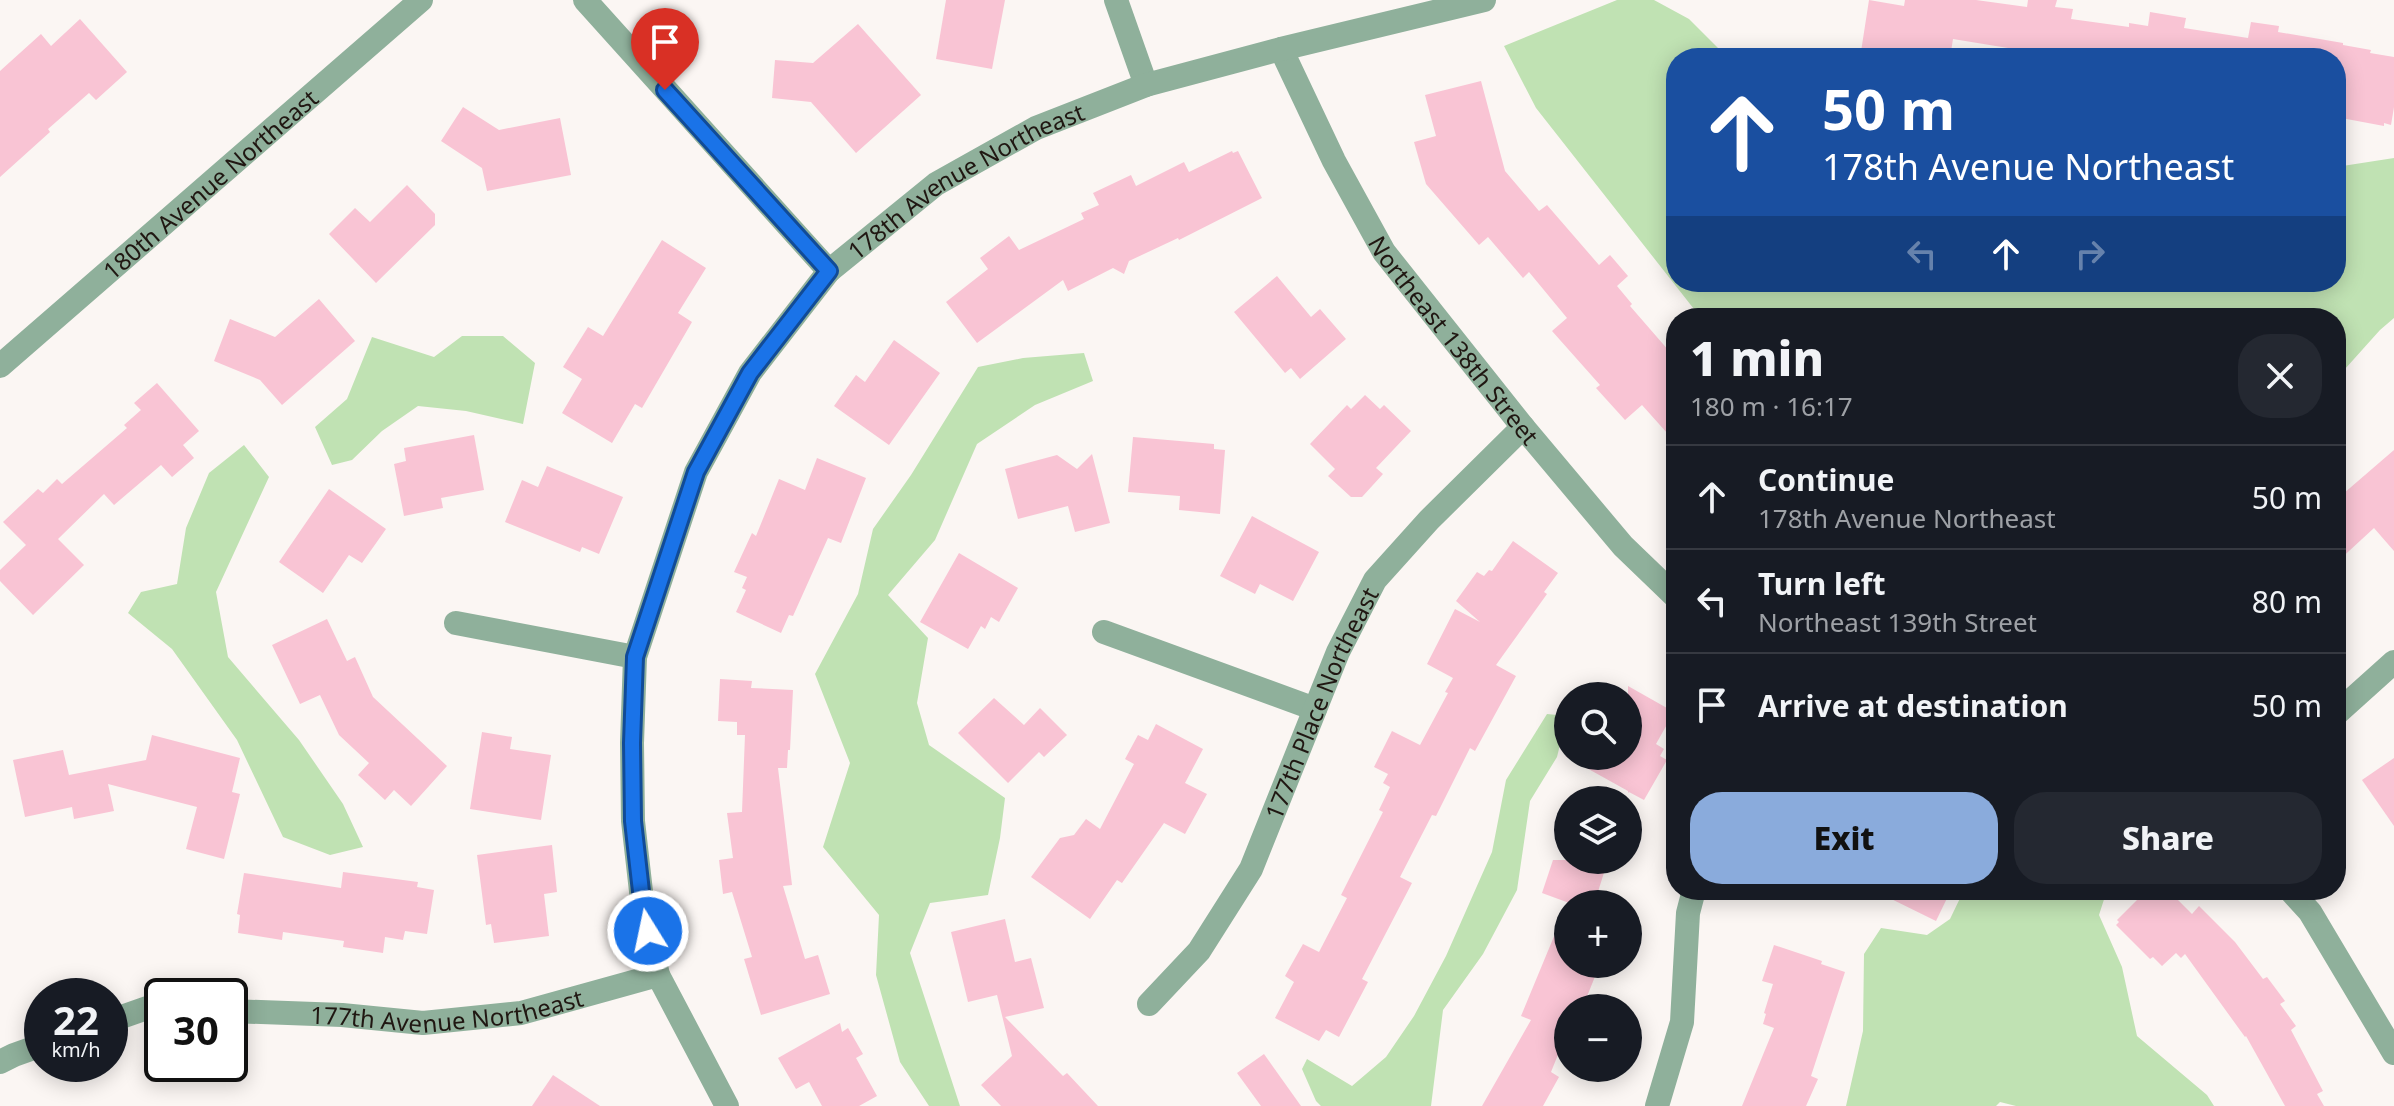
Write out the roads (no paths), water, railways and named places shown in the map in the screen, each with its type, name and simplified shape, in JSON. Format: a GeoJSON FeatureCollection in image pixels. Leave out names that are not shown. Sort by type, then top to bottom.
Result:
{"type":"FeatureCollection","features":[{"type":"Feature","properties":{"kind":"street","name":"180th Avenue Northeast"},"geometry":{"type":"LineString","coordinates":[[0,366],[421,0]]}},
{"type":"Feature","properties":{"kind":"street"},"geometry":{"type":"LineString","coordinates":[[585,0],[829,271]]}},
{"type":"Feature","properties":{"kind":"street"},"geometry":{"type":"LineString","coordinates":[[1116,0],[1146,85]]}},
{"type":"Feature","properties":{"kind":"street","name":"178th Avenue Northeast"},"geometry":{"type":"LineString","coordinates":[[727,1106],[658,975],[643,909],[633,821],[632,743],[635,657],[696,472],[750,373],[829,271],[936,184],[1036,128],[1146,85],[1484,0]]}},
{"type":"Feature","properties":{"kind":"street","name":"Northeast 138th Street"},"geometry":{"type":"LineString","coordinates":[[1281,49],[1334,161],[1384,252],[1523,427],[1623,546],[1666,587]]}},
{"type":"Feature","properties":{"kind":"street","name":"177th Place Northeast"},"geometry":{"type":"LineString","coordinates":[[1149,1004],[1199,951],[1251,869],[1338,652],[1375,580],[1429,520],[1523,427]]}},
{"type":"Feature","properties":{"kind":"street"},"geometry":{"type":"LineString","coordinates":[[456,623],[635,657]]}},
{"type":"Feature","properties":{"kind":"street"},"geometry":{"type":"LineString","coordinates":[[1104,632],[1315,709]]}},
{"type":"Feature","properties":{"kind":"street"},"geometry":{"type":"LineString","coordinates":[[2346,705],[2394,662]]}},
{"type":"Feature","properties":{"kind":"street"},"geometry":{"type":"LineString","coordinates":[[1657,1106],[1682,1022],[1691,900]]}},
{"type":"Feature","properties":{"kind":"street"},"geometry":{"type":"LineString","coordinates":[[2299,900],[2310,912],[2394,1053]]}},
{"type":"Feature","properties":{"kind":"street","name":"177th Avenue Northeast"},"geometry":{"type":"LineString","coordinates":[[248,1012],[342,1015],[423,1023],[521,1013],[658,975]]}},
{"type":"Feature","properties":{"kind":"street"},"geometry":{"type":"LineString","coordinates":[[0,1062],[24,1051]]}}]}
